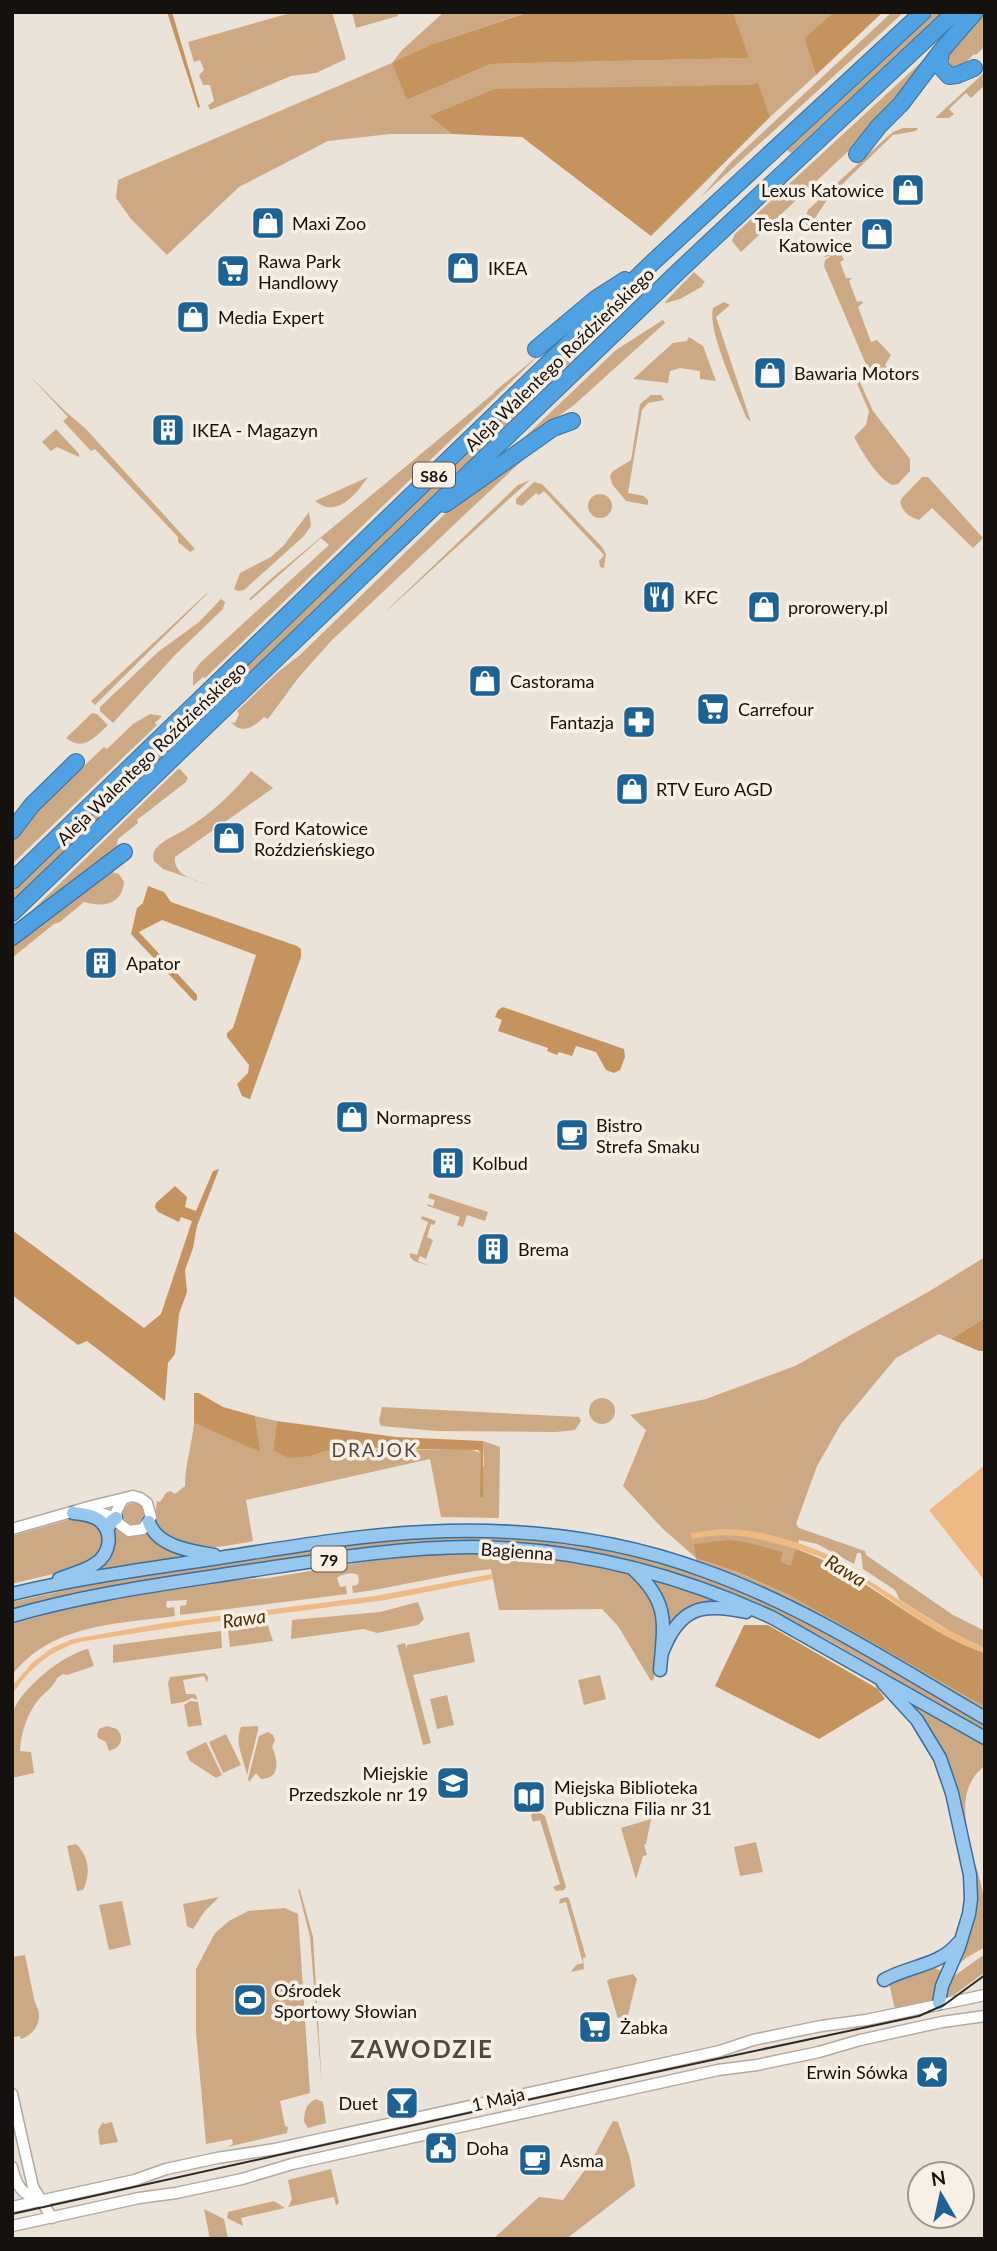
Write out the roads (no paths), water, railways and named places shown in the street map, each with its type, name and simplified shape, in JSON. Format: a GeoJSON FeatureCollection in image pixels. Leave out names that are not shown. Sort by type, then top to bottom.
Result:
{"type":"FeatureCollection","features":[{"type":"Feature","properties":{"kind":"highway"},"geometry":{"type":"LineString","coordinates":[[904,30],[912,12]]}},
{"type":"Feature","properties":{"kind":"highway","name":"Aleja Walentego Roździeńskiego"},"geometry":{"type":"LineString","coordinates":[[12,881],[653,262],[923,12]]}},
{"type":"Feature","properties":{"kind":"highway","name":"Aleja Walentego Roździeńskiego"},"geometry":{"type":"LineString","coordinates":[[12,913],[732,220],[956,12]]}},
{"type":"Feature","properties":{"kind":"highway"},"geometry":{"type":"LineString","coordinates":[[857,154],[975,12]]}},
{"type":"Feature","properties":{"kind":"highway"},"geometry":{"type":"LineString","coordinates":[[941,51],[939,65],[949,76],[974,68]]}},
{"type":"Feature","properties":{"kind":"highway"},"geometry":{"type":"LineString","coordinates":[[536,349],[597,298],[653,262]]}},
{"type":"Feature","properties":{"kind":"highway"},"geometry":{"type":"LineString","coordinates":[[416,522],[461,494],[553,428],[572,421]]}},
{"type":"Feature","properties":{"kind":"highway"},"geometry":{"type":"LineString","coordinates":[[12,831],[32,805],[76,762]]}},
{"type":"Feature","properties":{"kind":"highway"},"geometry":{"type":"LineString","coordinates":[[12,937],[124,852]]}},
{"type":"Feature","properties":{"kind":"main road"},"geometry":{"type":"LineString","coordinates":[[73,1513],[100,1521],[107,1531]]}},
{"type":"Feature","properties":{"kind":"main road"},"geometry":{"type":"LineString","coordinates":[[29,1590],[99,1562],[108,1547],[107,1531],[111,1521],[116,1518]]}},
{"type":"Feature","properties":{"kind":"main road"},"geometry":{"type":"LineString","coordinates":[[149,1522],[155,1533],[176,1547],[229,1557]]}},
{"type":"Feature","properties":{"kind":"main road","name":"Bagienna"},"geometry":{"type":"LineString","coordinates":[[12,1594],[124,1572],[389,1534],[492,1531],[547,1535],[625,1548],[703,1570],[772,1598],[837,1632],[985,1718]]}},
{"type":"Feature","properties":{"kind":"main road","name":"Bagienna"},"geometry":{"type":"LineString","coordinates":[[12,1616],[72,1601],[322,1560],[418,1549],[521,1549],[630,1567],[711,1591],[773,1618],[985,1738]]}},
{"type":"Feature","properties":{"kind":"main road"},"geometry":{"type":"LineString","coordinates":[[630,1567],[650,1585],[659,1601],[663,1617],[660,1670]]}},
{"type":"Feature","properties":{"kind":"main road"},"geometry":{"type":"LineString","coordinates":[[662,1653],[675,1625],[697,1610],[730,1608],[773,1618]]}},
{"type":"Feature","properties":{"kind":"main road"},"geometry":{"type":"LineString","coordinates":[[881,1680],[925,1731],[947,1777],[971,1886],[969,1914],[942,1986],[939,2003]]}},
{"type":"Feature","properties":{"kind":"main road"},"geometry":{"type":"LineString","coordinates":[[884,1980],[936,1960],[954,1948],[960,1940]]}},
{"type":"Feature","properties":{"kind":"street"},"geometry":{"type":"LineString","coordinates":[[12,1529],[133,1496],[144,1500],[151,1512],[149,1522],[139,1531],[129,1531],[121,1527],[116,1518],[117,1507],[123,1499]]}},
{"type":"Feature","properties":{"kind":"street"},"geometry":{"type":"LineString","coordinates":[[73,1513],[93,1512],[116,1518]]}},
{"type":"Feature","properties":{"kind":"street","name":"1 Maja"},"geometry":{"type":"LineString","coordinates":[[12,2207],[135,2180],[166,2169],[275,2149],[720,2051],[753,2040],[985,1995]]}},
{"type":"Feature","properties":{"kind":"street"},"geometry":{"type":"LineString","coordinates":[[939,2003],[942,2022]]}},
{"type":"Feature","properties":{"kind":"street","name":"1 Maja"},"geometry":{"type":"LineString","coordinates":[[12,2226],[139,2198],[219,2184],[292,2164],[639,2087],[819,2052],[942,2022],[985,2017]]}},
{"type":"Feature","properties":{"kind":"street"},"geometry":{"type":"LineString","coordinates":[[12,2094],[33,2187],[52,2218]]}},
{"type":"Feature","properties":{"kind":"street"},"geometry":{"type":"LineString","coordinates":[[13,2173],[25,2195],[40,2201]]}},
{"type":"Feature","properties":{"kind":"street"},"geometry":{"type":"LineString","coordinates":[[12,2194],[13,2173]]}},
{"type":"Feature","properties":{"kind":"water"},"geometry":{"type":"Polygon","coordinates":[[[985,1465],[985,1581],[929,1510],[985,1465]]]}},
{"type":"Feature","properties":{"kind":"water","name":"Rawa"},"geometry":{"type":"Polygon","coordinates":[[[722,1529],[776,1536],[827,1554],[942,1627],[985,1648],[985,1653],[941,1633],[860,1579],[818,1556],[745,1537],[724,1535],[692,1539],[691,1533],[722,1529]]]}},
{"type":"Feature","properties":{"kind":"water"},"geometry":{"type":"Polygon","coordinates":[[[492,1574],[493,1579],[386,1600],[79,1642],[59,1650],[41,1662],[25,1677],[12,1695],[12,1686],[33,1662],[52,1648],[73,1639],[164,1623],[375,1596],[492,1574]]]}},
{"type":"Feature","properties":{"kind":"tram line"},"geometry":{"type":"LineString","coordinates":[[12,2214],[919,2016],[944,2005],[985,1975]]}},
{"type":"Feature","properties":{"kind":"place","name":"Lexus Katowice"},"geometry":{"type":"Point","coordinates":[908,190]}},
{"type":"Feature","properties":{"kind":"place","name":"Maxi Zoo"},"geometry":{"type":"Point","coordinates":[268,223]}},
{"type":"Feature","properties":{"kind":"place","name":"Tesla Center Katowice"},"geometry":{"type":"Point","coordinates":[877,234]}},
{"type":"Feature","properties":{"kind":"place","name":"IKEA"},"geometry":{"type":"Point","coordinates":[463,268]}},
{"type":"Feature","properties":{"kind":"place","name":"Rawa Park Handlowy"},"geometry":{"type":"Point","coordinates":[233,271]}},
{"type":"Feature","properties":{"kind":"place","name":"Media Expert"},"geometry":{"type":"Point","coordinates":[193,317]}},
{"type":"Feature","properties":{"kind":"place","name":"Bawaria Motors"},"geometry":{"type":"Point","coordinates":[770,373]}},
{"type":"Feature","properties":{"kind":"place","name":"IKEA - Magazyn"},"geometry":{"type":"Point","coordinates":[168,430]}},
{"type":"Feature","properties":{"kind":"place","name":"KFC"},"geometry":{"type":"Point","coordinates":[659,597]}},
{"type":"Feature","properties":{"kind":"place","name":"prorowery.pl"},"geometry":{"type":"Point","coordinates":[764,607]}},
{"type":"Feature","properties":{"kind":"place","name":"Castorama"},"geometry":{"type":"Point","coordinates":[485,681]}},
{"type":"Feature","properties":{"kind":"place","name":"Carrefour"},"geometry":{"type":"Point","coordinates":[713,709]}},
{"type":"Feature","properties":{"kind":"place","name":"Fantazja"},"geometry":{"type":"Point","coordinates":[639,722]}},
{"type":"Feature","properties":{"kind":"place","name":"RTV Euro AGD"},"geometry":{"type":"Point","coordinates":[632,789]}},
{"type":"Feature","properties":{"kind":"place","name":"Ford Katowice Roździeńskiego"},"geometry":{"type":"Point","coordinates":[229,838]}},
{"type":"Feature","properties":{"kind":"place","name":"Apator"},"geometry":{"type":"Point","coordinates":[101,963]}},
{"type":"Feature","properties":{"kind":"place","name":"Normapress"},"geometry":{"type":"Point","coordinates":[352,1117]}},
{"type":"Feature","properties":{"kind":"place","name":"Bistro Strefa Smaku"},"geometry":{"type":"Point","coordinates":[572,1135]}},
{"type":"Feature","properties":{"kind":"place","name":"Kolbud"},"geometry":{"type":"Point","coordinates":[448,1163]}},
{"type":"Feature","properties":{"kind":"place","name":"Brema"},"geometry":{"type":"Point","coordinates":[493,1249]}},
{"type":"Feature","properties":{"kind":"place","name":"Miejskie Przedszkole nr 19"},"geometry":{"type":"Point","coordinates":[453,1783]}},
{"type":"Feature","properties":{"kind":"place","name":"Miejska Biblioteka Publiczna Filia nr 31"},"geometry":{"type":"Point","coordinates":[529,1797]}},
{"type":"Feature","properties":{"kind":"place","name":"Ośrodek Sportowy Słowian"},"geometry":{"type":"Point","coordinates":[250,2000]}},
{"type":"Feature","properties":{"kind":"place","name":"Żabka"},"geometry":{"type":"Point","coordinates":[595,2027]}},
{"type":"Feature","properties":{"kind":"place","name":"Erwin Sówka"},"geometry":{"type":"Point","coordinates":[932,2072]}},
{"type":"Feature","properties":{"kind":"place","name":"Duet"},"geometry":{"type":"Point","coordinates":[402,2103]}},
{"type":"Feature","properties":{"kind":"place","name":"Doha"},"geometry":{"type":"Point","coordinates":[441,2148]}},
{"type":"Feature","properties":{"kind":"place","name":"Asma"},"geometry":{"type":"Point","coordinates":[535,2160]}},
{"type":"Feature","properties":{"kind":"district","name":"DRAJOK"},"geometry":{"type":"Point","coordinates":[375,1449]}},
{"type":"Feature","properties":{"kind":"district","name":"ZAWODZIE"},"geometry":{"type":"Point","coordinates":[422,2048]}}]}
